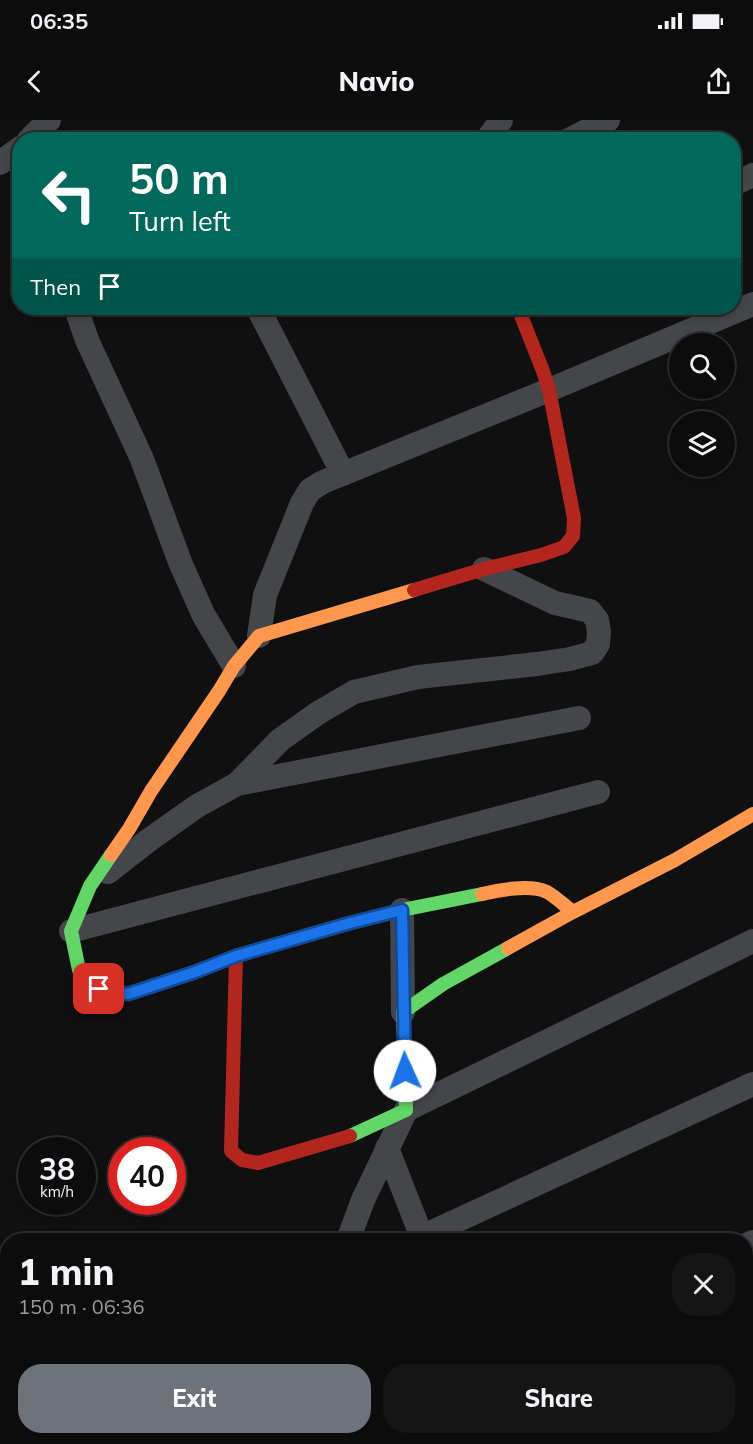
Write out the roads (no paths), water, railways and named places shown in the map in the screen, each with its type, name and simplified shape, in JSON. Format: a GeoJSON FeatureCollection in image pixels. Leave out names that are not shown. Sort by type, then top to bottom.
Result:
{"type":"FeatureCollection","features":[{"type":"Feature","properties":{"kind":"street"},"geometry":{"type":"LineString","coordinates":[[37,132],[49,120]]}},
{"type":"Feature","properties":{"kind":"street"},"geometry":{"type":"LineString","coordinates":[[585,132],[608,120]]}},
{"type":"Feature","properties":{"kind":"street"},"geometry":{"type":"LineString","coordinates":[[78,315],[87,340],[142,459],[180,562],[203,614],[234,666]]}},
{"type":"Feature","properties":{"kind":"street"},"geometry":{"type":"LineString","coordinates":[[262,315],[343,474]]}},
{"type":"Feature","properties":{"kind":"street"},"geometry":{"type":"LineString","coordinates":[[259,636],[484,569],[541,555],[564,547],[573,536],[574,518],[549,390],[521,315]]}},
{"type":"Feature","properties":{"kind":"street"},"geometry":{"type":"LineString","coordinates":[[573,912],[545,891],[521,888],[499,891],[350,923],[236,956],[128,994],[99,989],[79,970],[71,931],[90,886],[129,829],[150,791],[234,666],[259,636],[264,595],[302,503],[310,490],[323,482],[727,315]]}},
{"type":"Feature","properties":{"kind":"street"},"geometry":{"type":"LineString","coordinates":[[90,886],[197,806],[237,784],[280,740],[318,713],[354,692],[418,677],[548,663],[592,653],[598,644],[600,632],[597,620],[590,612],[555,603],[484,569]]}},
{"type":"Feature","properties":{"kind":"street"},"geometry":{"type":"LineString","coordinates":[[237,784],[579,718]]}},
{"type":"Feature","properties":{"kind":"street"},"geometry":{"type":"LineString","coordinates":[[71,931],[598,792]]}},
{"type":"Feature","properties":{"kind":"street"},"geometry":{"type":"LineString","coordinates":[[403,1012],[443,984],[573,912],[675,860],[753,814]]}},
{"type":"Feature","properties":{"kind":"street"},"geometry":{"type":"LineString","coordinates":[[351,1233],[363,1200],[406,1110],[402,910]]}},
{"type":"Feature","properties":{"kind":"street"},"geometry":{"type":"LineString","coordinates":[[236,956],[231,1151],[242,1160],[258,1163],[347,1137],[753,941]]}},
{"type":"Feature","properties":{"kind":"street"},"geometry":{"type":"LineString","coordinates":[[435,1233],[753,1084]]}},
{"type":"Feature","properties":{"kind":"street"},"geometry":{"type":"LineString","coordinates":[[387,1148],[417,1233]]}}]}
